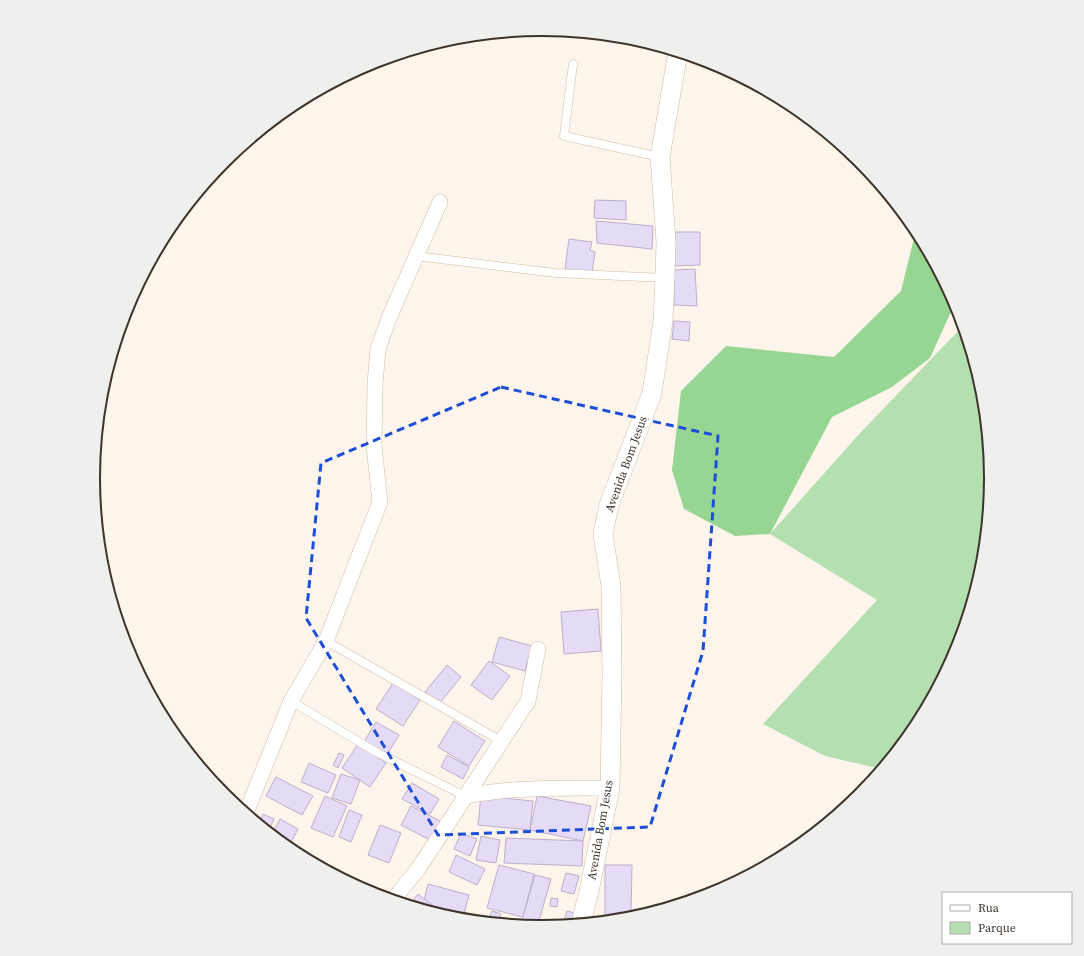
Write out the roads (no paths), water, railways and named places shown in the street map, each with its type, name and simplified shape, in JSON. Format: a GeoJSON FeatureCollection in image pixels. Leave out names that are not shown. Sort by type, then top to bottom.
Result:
{"type":"FeatureCollection","features":[{"type":"Feature","properties":{"kind":"street","name":"Avenida Bom Jesus"},"geometry":{"type":"LineString","coordinates":[[582,918],[610,788],[612,674],[611,586],[603,534],[609,505],[652,393],[663,321],[665,278],[666,242],[660,156],[677,57]]}},
{"type":"Feature","properties":{"kind":"street"},"geometry":{"type":"LineString","coordinates":[[248,808],[291,701],[326,641],[380,502],[374,446],[375,384],[378,349],[389,318],[440,202]]}},
{"type":"Feature","properties":{"kind":"street"},"geometry":{"type":"LineString","coordinates":[[397,896],[418,869],[528,701],[538,649]]}},
{"type":"Feature","properties":{"kind":"street"},"geometry":{"type":"LineString","coordinates":[[466,796],[492,791],[529,788],[610,788]]}},
{"type":"Feature","properties":{"kind":"lane"},"geometry":{"type":"LineString","coordinates":[[573,64],[564,136],[660,156]]}},
{"type":"Feature","properties":{"kind":"lane"},"geometry":{"type":"LineString","coordinates":[[416,256],[556,273],[665,278]]}},
{"type":"Feature","properties":{"kind":"lane"},"geometry":{"type":"LineString","coordinates":[[326,641],[501,741]]}},
{"type":"Feature","properties":{"kind":"lane"},"geometry":{"type":"LineString","coordinates":[[291,701],[376,752],[466,796]]}}]}
